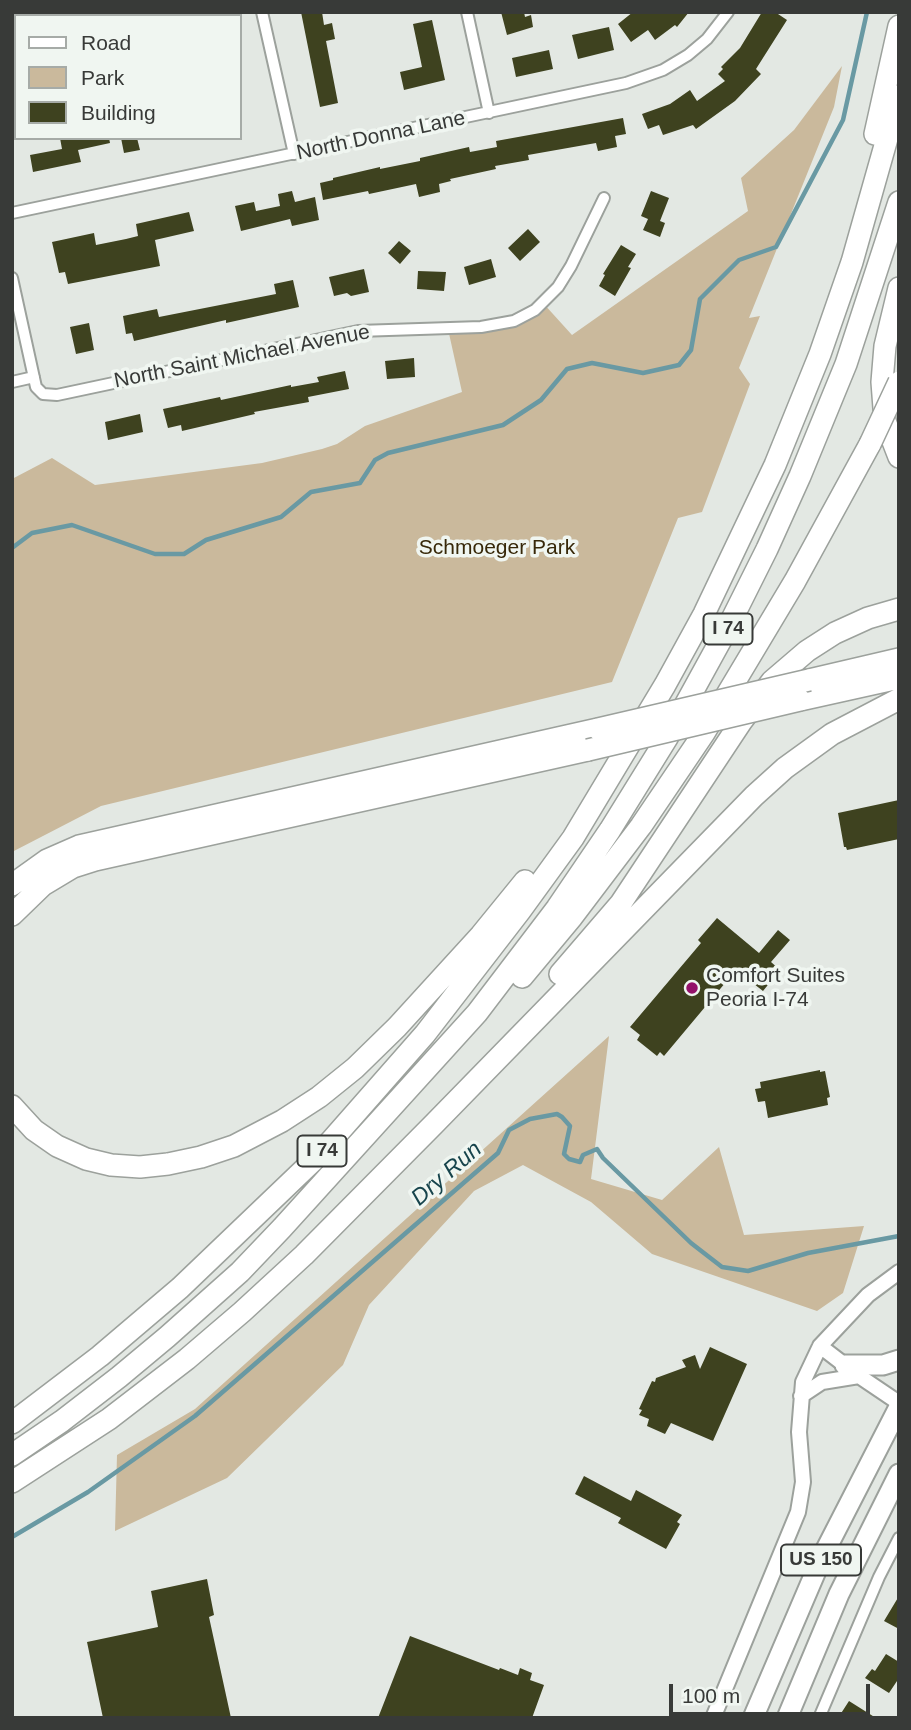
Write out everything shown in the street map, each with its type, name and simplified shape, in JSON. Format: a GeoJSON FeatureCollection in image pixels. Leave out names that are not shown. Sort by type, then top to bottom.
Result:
{"type":"FeatureCollection","features":[{"type":"Feature","properties":{"kind":"highway"},"geometry":{"type":"LineString","coordinates":[[831,323],[850,230],[899,26]]}},
{"type":"Feature","properties":{"kind":"highway","name":"I 74"},"geometry":{"type":"LineString","coordinates":[[12,1423],[100,1356],[180,1288],[316,1158],[425,1034],[573,838],[643,723],[704,614],[775,465],[831,323],[874,187],[899,96]]}},
{"type":"Feature","properties":{"kind":"highway","name":"I 74"},"geometry":{"type":"LineString","coordinates":[[12,1455],[68,1417],[119,1377],[240,1272],[477,1013],[550,918],[610,830],[667,738],[767,549],[832,399],[866,308],[899,202]]}},
{"type":"Feature","properties":{"kind":"highway"},"geometry":{"type":"LineString","coordinates":[[899,288],[885,346],[882,382],[888,430],[899,457]]}},
{"type":"Feature","properties":{"kind":"highway"},"geometry":{"type":"LineString","coordinates":[[477,1013],[516,984],[589,896],[663,795],[751,656],[870,443],[899,382]]}},
{"type":"Feature","properties":{"kind":"highway"},"geometry":{"type":"LineString","coordinates":[[304,1255],[598,932],[633,887],[741,722],[772,681],[807,651],[835,633],[868,618],[899,609]]}},
{"type":"Feature","properties":{"kind":"highway"},"geometry":{"type":"LineString","coordinates":[[12,885],[47,860],[90,843],[598,729],[899,658]]}},
{"type":"Feature","properties":{"kind":"highway"},"geometry":{"type":"LineString","coordinates":[[12,915],[51,880],[73,867],[95,860],[899,678]]}},
{"type":"Feature","properties":{"kind":"highway"},"geometry":{"type":"LineString","coordinates":[[12,1482],[109,1419],[242,1312],[304,1255],[754,796],[785,768],[831,734],[899,699]]}},
{"type":"Feature","properties":{"kind":"highway"},"geometry":{"type":"LineString","coordinates":[[12,1106],[34,1130],[57,1146],[86,1159],[122,1166],[154,1166],[181,1162],[222,1151],[251,1138],[312,1102],[355,1068],[397,1027],[481,935],[538,865],[573,838]]}},
{"type":"Feature","properties":{"kind":"highway"},"geometry":{"type":"LineString","coordinates":[[852,1371],[899,1360]]}},
{"type":"Feature","properties":{"kind":"highway","name":"US 150"},"geometry":{"type":"LineString","coordinates":[[753,1718],[827,1547],[899,1405]]}},
{"type":"Feature","properties":{"kind":"highway","name":"US 150"},"geometry":{"type":"LineString","coordinates":[[786,1718],[839,1594],[899,1474]]}},
{"type":"Feature","properties":{"kind":"street"},"geometry":{"type":"LineString","coordinates":[[262,12],[293,154]]}},
{"type":"Feature","properties":{"kind":"street"},"geometry":{"type":"LineString","coordinates":[[467,12],[489,113]]}},
{"type":"Feature","properties":{"kind":"street","name":"North Donna Lane"},"geometry":{"type":"LineString","coordinates":[[12,213],[604,89],[658,72],[677,62],[703,43],[728,12]]}},
{"type":"Feature","properties":{"kind":"street","name":"North Saint Michael Avenue"},"geometry":{"type":"LineString","coordinates":[[34,377],[36,387],[41,392],[54,396],[358,331],[481,327],[514,321],[535,310],[558,287],[604,198]]}},
{"type":"Feature","properties":{"kind":"street"},"geometry":{"type":"LineString","coordinates":[[12,278],[34,377],[12,382]]}},
{"type":"Feature","properties":{"kind":"street"},"geometry":{"type":"LineString","coordinates":[[713,1718],[798,1512],[803,1482],[799,1432],[803,1382],[820,1346],[867,1295],[899,1272]]}},
{"type":"Feature","properties":{"kind":"street"},"geometry":{"type":"LineString","coordinates":[[820,1346],[899,1405]]}},
{"type":"Feature","properties":{"kind":"street"},"geometry":{"type":"LineString","coordinates":[[801,1396],[822,1382],[852,1371]]}},
{"type":"Feature","properties":{"kind":"street"},"geometry":{"type":"LineString","coordinates":[[819,1718],[879,1577],[899,1538]]}},
{"type":"Feature","properties":{"kind":"green space","name":"Schmoeger Park"},"geometry":{"type":"Polygon","coordinates":[[[842,66],[834,107],[749,318],[760,316],[739,368],[750,384],[702,512],[678,518],[612,682],[101,806],[12,852],[12,479],[52,458],[95,485],[262,463],[337,444],[365,426],[462,392],[448,329],[506,323],[543,303],[572,335],[748,211],[741,178],[794,130],[842,66]]]}},
{"type":"Feature","properties":{"kind":"green space"},"geometry":{"type":"Polygon","coordinates":[[[609,1036],[591,1179],[662,1200],[719,1147],[744,1235],[864,1226],[843,1293],[817,1311],[652,1254],[591,1202],[523,1165],[474,1191],[369,1305],[343,1365],[227,1478],[115,1531],[117,1455],[195,1409],[609,1036]]]}},
{"type":"Feature","properties":{"kind":"building"},"geometry":{"type":"Polygon","coordinates":[[[301,12],[322,12],[324,25],[332,23],[335,39],[326,41],[338,103],[320,107],[301,12]]]}},
{"type":"Feature","properties":{"kind":"building"},"geometry":{"type":"Polygon","coordinates":[[[501,12],[524,12],[525,17],[531,15],[533,27],[507,35],[501,12]]]}},
{"type":"Feature","properties":{"kind":"building"},"geometry":{"type":"Polygon","coordinates":[[[633,12],[689,12],[677,27],[675,25],[655,40],[648,30],[631,42],[618,24],[633,12]]]}},
{"type":"Feature","properties":{"kind":"building"},"geometry":{"type":"Polygon","coordinates":[[[762,12],[775,12],[787,20],[756,69],[761,74],[735,101],[696,129],[693,125],[663,135],[659,125],[648,129],[642,114],[670,104],[690,90],[697,101],[725,81],[718,74],[723,69],[721,67],[740,48],[762,12]]]}},
{"type":"Feature","properties":{"kind":"building"},"geometry":{"type":"Polygon","coordinates":[[[432,20],[445,80],[404,90],[400,72],[422,67],[413,24],[432,20]]]}},
{"type":"Feature","properties":{"kind":"building"},"geometry":{"type":"Polygon","coordinates":[[[609,27],[614,50],[578,59],[572,35],[609,27]]]}},
{"type":"Feature","properties":{"kind":"building"},"geometry":{"type":"Polygon","coordinates":[[[549,50],[553,69],[516,77],[512,58],[549,50]]]}},
{"type":"Feature","properties":{"kind":"building"},"geometry":{"type":"Polygon","coordinates":[[[623,118],[626,134],[615,136],[617,147],[598,151],[596,143],[528,155],[529,160],[495,166],[496,169],[450,179],[451,181],[439,184],[440,192],[419,197],[416,184],[323,200],[320,183],[333,178],[420,161],[420,158],[469,147],[470,152],[497,147],[496,141],[623,118]]]}},
{"type":"Feature","properties":{"kind":"building"},"geometry":{"type":"Polygon","coordinates":[[[60,140],[109,140],[110,143],[78,150],[81,162],[33,172],[30,155],[62,149],[60,140]]]}},
{"type":"Feature","properties":{"kind":"building"},"geometry":{"type":"Polygon","coordinates":[[[121,140],[138,140],[140,150],[124,153],[121,140]]]}},
{"type":"Feature","properties":{"kind":"building"},"geometry":{"type":"Polygon","coordinates":[[[292,191],[295,202],[315,197],[319,220],[292,226],[290,219],[241,231],[235,206],[254,202],[256,211],[280,206],[278,194],[292,191]]]}},
{"type":"Feature","properties":{"kind":"building"},"geometry":{"type":"Polygon","coordinates":[[[651,191],[669,198],[660,221],[665,223],[660,237],[643,230],[648,219],[641,216],[651,191]]]}},
{"type":"Feature","properties":{"kind":"building"},"geometry":{"type":"Polygon","coordinates":[[[189,212],[194,231],[155,240],[160,266],[68,284],[65,272],[59,273],[52,242],[94,233],[96,245],[126,239],[138,236],[136,224],[189,212]]]}},
{"type":"Feature","properties":{"kind":"building"},"geometry":{"type":"Polygon","coordinates":[[[528,229],[540,242],[520,261],[508,248],[528,229]]]}},
{"type":"Feature","properties":{"kind":"building"},"geometry":{"type":"Polygon","coordinates":[[[399,241],[411,251],[400,264],[388,253],[399,241]]]}},
{"type":"Feature","properties":{"kind":"building"},"geometry":{"type":"Polygon","coordinates":[[[621,245],[636,254],[615,296],[599,286],[605,275],[603,274],[621,245]]]}},
{"type":"Feature","properties":{"kind":"building"},"geometry":{"type":"Polygon","coordinates":[[[491,259],[496,277],[469,285],[464,267],[491,259]]]}},
{"type":"Feature","properties":{"kind":"building"},"geometry":{"type":"Polygon","coordinates":[[[364,269],[369,292],[334,296],[329,277],[364,269]]]}},
{"type":"Feature","properties":{"kind":"building"},"geometry":{"type":"Polygon","coordinates":[[[418,271],[446,272],[444,291],[417,289],[418,271]]]}},
{"type":"Feature","properties":{"kind":"building"},"geometry":{"type":"Polygon","coordinates":[[[293,280],[299,307],[134,341],[132,333],[126,334],[123,316],[157,309],[159,317],[276,294],[274,284],[293,280]]]}},
{"type":"Feature","properties":{"kind":"building"},"geometry":{"type":"Polygon","coordinates":[[[89,323],[94,350],[76,354],[70,327],[89,323]]]}},
{"type":"Feature","properties":{"kind":"building"},"geometry":{"type":"Polygon","coordinates":[[[414,358],[415,377],[387,379],[385,361],[414,358]]]}},
{"type":"Feature","properties":{"kind":"building"},"geometry":{"type":"Polygon","coordinates":[[[345,371],[349,389],[308,397],[309,402],[254,412],[255,414],[182,431],[181,425],[168,428],[163,409],[220,397],[221,400],[291,385],[319,382],[317,377],[345,371]]]}},
{"type":"Feature","properties":{"kind":"building"},"geometry":{"type":"Polygon","coordinates":[[[140,414],[143,432],[108,440],[105,422],[140,414]]]}},
{"type":"Feature","properties":{"kind":"building"},"geometry":{"type":"Polygon","coordinates":[[[899,800],[899,839],[847,850],[844,847],[838,813],[899,800]]]}},
{"type":"Feature","properties":{"kind":"building","name":"Comfort Suites Peoria I-74"},"geometry":{"type":"Polygon","coordinates":[[[717,918],[759,953],[778,930],[790,940],[771,962],[780,970],[763,991],[736,970],[664,1056],[660,1052],[657,1056],[637,1040],[640,1035],[630,1027],[701,943],[698,940],[717,918]]]}},
{"type":"Feature","properties":{"kind":"building"},"geometry":{"type":"Polygon","coordinates":[[[825,1071],[830,1097],[827,1098],[828,1105],[768,1118],[765,1101],[758,1102],[755,1089],[761,1088],[760,1082],[825,1071]]]}},
{"type":"Feature","properties":{"kind":"building"},"geometry":{"type":"Polygon","coordinates":[[[710,1347],[747,1364],[713,1441],[671,1423],[665,1434],[647,1426],[649,1419],[639,1415],[642,1410],[639,1409],[652,1381],[686,1367],[682,1360],[695,1355],[700,1369],[710,1347]]]}},
{"type":"Feature","properties":{"kind":"building"},"geometry":{"type":"Polygon","coordinates":[[[584,1476],[631,1501],[636,1490],[682,1515],[666,1549],[618,1523],[621,1518],[575,1494],[584,1476]]]}},
{"type":"Feature","properties":{"kind":"building"},"geometry":{"type":"Polygon","coordinates":[[[207,1579],[214,1615],[209,1617],[231,1718],[103,1718],[87,1642],[158,1627],[151,1591],[207,1579]]]}},
{"type":"Feature","properties":{"kind":"building"},"geometry":{"type":"Polygon","coordinates":[[[899,1596],[899,1629],[884,1621],[899,1596]]]}},
{"type":"Feature","properties":{"kind":"building"},"geometry":{"type":"Polygon","coordinates":[[[410,1636],[499,1670],[500,1668],[518,1675],[520,1668],[532,1673],[530,1680],[544,1685],[532,1718],[378,1718],[410,1636]]]}},
{"type":"Feature","properties":{"kind":"building"},"geometry":{"type":"Polygon","coordinates":[[[886,1654],[899,1662],[899,1678],[889,1693],[865,1678],[872,1669],[875,1671],[886,1654]]]}},
{"type":"Feature","properties":{"kind":"building"},"geometry":{"type":"Polygon","coordinates":[[[849,1701],[876,1718],[838,1718],[849,1701]]]}},
{"type":"Feature","properties":{"kind":"waterway"},"geometry":{"type":"LineString","coordinates":[[12,548],[32,533],[72,525],[155,554],[184,554],[206,540],[281,517],[311,492],[360,483],[375,460],[388,453],[503,425],[541,400],[567,369],[592,363],[643,373],[679,365],[691,350],[700,299],[739,260],[776,247],[843,120],[867,12]]}},
{"type":"Feature","properties":{"kind":"waterway","name":"Dry Run"},"geometry":{"type":"LineString","coordinates":[[12,1537],[88,1492],[195,1416],[498,1153],[509,1130],[530,1119],[557,1114],[562,1117],[570,1126],[564,1154],[569,1159],[580,1162],[583,1155],[597,1149],[603,1158],[691,1243],[722,1267],[748,1271],[808,1253],[899,1236]]}},
{"type":"Feature","properties":{"kind":"place","name":"Comfort Suites Peoria I-74"},"geometry":{"type":"Point","coordinates":[692,988]}}]}
